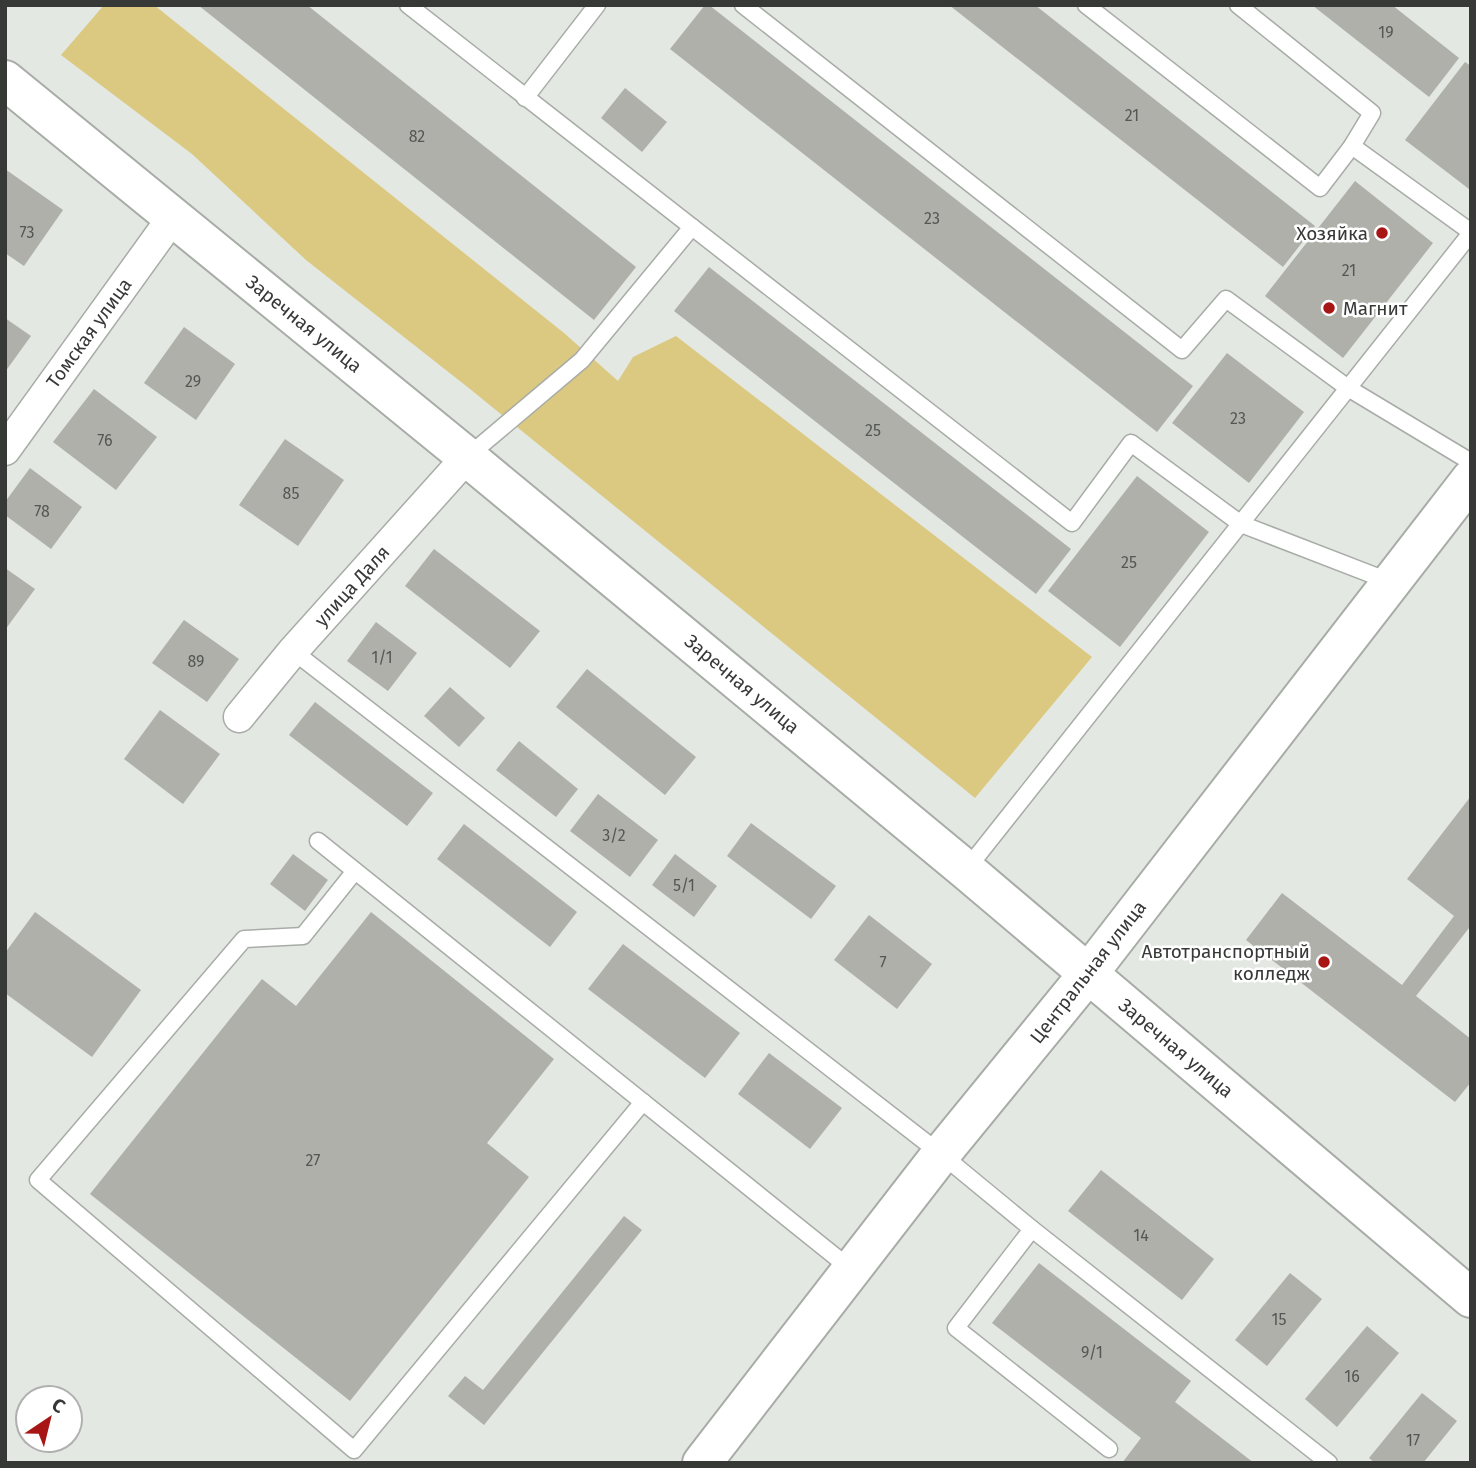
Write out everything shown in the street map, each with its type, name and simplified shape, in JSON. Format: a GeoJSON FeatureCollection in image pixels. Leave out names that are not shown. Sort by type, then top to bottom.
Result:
{"type":"FeatureCollection","features":[{"type":"Feature","properties":{"kind":"street","name":"Заречная улица"},"geometry":{"type":"LineString","coordinates":[[5,80],[467,457],[966,870],[1471,1298]]}},
{"type":"Feature","properties":{"kind":"street","name":"Томская улица"},"geometry":{"type":"LineString","coordinates":[[5,450],[173,217]]}},
{"type":"Feature","properties":{"kind":"street","name":"улица Даля"},"geometry":{"type":"LineString","coordinates":[[239,718],[293,651],[467,457]]}},
{"type":"Feature","properties":{"kind":"street","name":"Центральная улица"},"geometry":{"type":"LineString","coordinates":[[702,1463],[941,1154],[1088,974],[1471,479]]}},
{"type":"Feature","properties":{"kind":"lane"},"geometry":{"type":"LineString","coordinates":[[408,5],[1072,523],[1131,443],[1241,524],[1391,582]]}},
{"type":"Feature","properties":{"kind":"lane"},"geometry":{"type":"LineString","coordinates":[[525,98],[597,5]]}},
{"type":"Feature","properties":{"kind":"lane"},"geometry":{"type":"LineString","coordinates":[[743,5],[1182,350],[1226,299],[1348,388],[1471,462]]}},
{"type":"Feature","properties":{"kind":"lane"},"geometry":{"type":"LineString","coordinates":[[1086,5],[1320,188],[1373,113],[1238,5]]}},
{"type":"Feature","properties":{"kind":"lane"},"geometry":{"type":"LineString","coordinates":[[966,870],[1471,233],[1352,146]]}},
{"type":"Feature","properties":{"kind":"lane"},"geometry":{"type":"LineString","coordinates":[[467,457],[582,360],[692,228]]}},
{"type":"Feature","properties":{"kind":"lane"},"geometry":{"type":"LineString","coordinates":[[293,651],[941,1154],[1329,1463]]}},
{"type":"Feature","properties":{"kind":"lane"},"geometry":{"type":"LineString","coordinates":[[318,841],[852,1270]]}},
{"type":"Feature","properties":{"kind":"lane"},"geometry":{"type":"LineString","coordinates":[[355,871],[303,936],[244,939],[38,1180],[354,1450],[643,1102]]}},
{"type":"Feature","properties":{"kind":"lane"},"geometry":{"type":"LineString","coordinates":[[1032,1229],[956,1328],[1109,1449]]}},
{"type":"Feature","properties":{"kind":"shaded area"},"geometry":{"type":"Polygon","coordinates":[[[104,5],[154,5],[564,333],[618,381],[633,357],[676,336],[1092,657],[975,798],[470,389],[306,260],[192,154],[61,55],[104,5]]]}},
{"type":"Feature","properties":{"kind":"building"},"geometry":{"type":"Polygon","coordinates":[[[198,5],[307,5],[636,267],[594,320],[198,5]]]}},
{"type":"Feature","properties":{"kind":"building"},"geometry":{"type":"Polygon","coordinates":[[[705,5],[709,5],[1193,386],[1157,432],[670,49],[705,5]]]}},
{"type":"Feature","properties":{"kind":"building"},"geometry":{"type":"Polygon","coordinates":[[[949,5],[1035,5],[1315,226],[1283,267],[949,5]]]}},
{"type":"Feature","properties":{"kind":"building"},"geometry":{"type":"Polygon","coordinates":[[[1312,5],[1392,5],[1459,58],[1429,97],[1312,5]]]}},
{"type":"Feature","properties":{"kind":"building"},"geometry":{"type":"Polygon","coordinates":[[[1465,62],[1471,66],[1469,189],[1405,140],[1465,62]]]}},
{"type":"Feature","properties":{"kind":"building"},"geometry":{"type":"Polygon","coordinates":[[[625,88],[667,122],[642,152],[601,118],[625,88]]]}},
{"type":"Feature","properties":{"kind":"building"},"geometry":{"type":"Polygon","coordinates":[[[5,169],[63,210],[24,266],[5,253],[5,169]]]}},
{"type":"Feature","properties":{"kind":"building"},"geometry":{"type":"Polygon","coordinates":[[[1355,181],[1433,243],[1343,358],[1265,296],[1355,181]]]}},
{"type":"Feature","properties":{"kind":"building"},"geometry":{"type":"Polygon","coordinates":[[[709,267],[1071,549],[1036,594],[674,311],[709,267]]]}},
{"type":"Feature","properties":{"kind":"building"},"geometry":{"type":"Polygon","coordinates":[[[5,318],[31,336],[5,372],[5,318]]]}},
{"type":"Feature","properties":{"kind":"building"},"geometry":{"type":"Polygon","coordinates":[[[184,327],[235,364],[196,420],[144,383],[184,327]]]}},
{"type":"Feature","properties":{"kind":"building"},"geometry":{"type":"Polygon","coordinates":[[[1227,353],[1304,412],[1249,483],[1172,423],[1227,353]]]}},
{"type":"Feature","properties":{"kind":"building"},"geometry":{"type":"Polygon","coordinates":[[[94,389],[157,437],[116,490],[53,442],[94,389]]]}},
{"type":"Feature","properties":{"kind":"building"},"geometry":{"type":"Polygon","coordinates":[[[285,439],[344,480],[298,546],[239,505],[285,439]]]}},
{"type":"Feature","properties":{"kind":"building"},"geometry":{"type":"Polygon","coordinates":[[[30,468],[82,507],[51,549],[5,515],[5,502],[30,468]]]}},
{"type":"Feature","properties":{"kind":"building"},"geometry":{"type":"Polygon","coordinates":[[[1137,476],[1209,532],[1120,647],[1048,591],[1137,476]]]}},
{"type":"Feature","properties":{"kind":"building"},"geometry":{"type":"Polygon","coordinates":[[[434,549],[540,631],[510,668],[405,586],[434,549]]]}},
{"type":"Feature","properties":{"kind":"building"},"geometry":{"type":"Polygon","coordinates":[[[5,568],[35,589],[5,630],[5,568]]]}},
{"type":"Feature","properties":{"kind":"building"},"geometry":{"type":"Polygon","coordinates":[[[184,620],[239,659],[207,702],[152,663],[184,620]]]}},
{"type":"Feature","properties":{"kind":"building"},"geometry":{"type":"Polygon","coordinates":[[[376,622],[417,653],[388,691],[347,661],[376,622]]]}},
{"type":"Feature","properties":{"kind":"building"},"geometry":{"type":"Polygon","coordinates":[[[587,669],[696,757],[665,795],[556,707],[587,669]]]}},
{"type":"Feature","properties":{"kind":"building"},"geometry":{"type":"Polygon","coordinates":[[[450,687],[485,718],[459,747],[424,716],[450,687]]]}},
{"type":"Feature","properties":{"kind":"building"},"geometry":{"type":"Polygon","coordinates":[[[315,702],[433,793],[407,826],[289,735],[315,702]]]}},
{"type":"Feature","properties":{"kind":"building"},"geometry":{"type":"Polygon","coordinates":[[[160,710],[220,754],[183,804],[124,759],[160,710]]]}},
{"type":"Feature","properties":{"kind":"building"},"geometry":{"type":"Polygon","coordinates":[[[519,741],[578,789],[556,817],[496,770],[519,741]]]}},
{"type":"Feature","properties":{"kind":"building"},"geometry":{"type":"Polygon","coordinates":[[[598,794],[658,840],[630,877],[570,831],[598,794]]]}},
{"type":"Feature","properties":{"kind":"building","name":"Автотранспортный колледж"},"geometry":{"type":"Polygon","coordinates":[[[1471,796],[1471,929],[1469,928],[1416,996],[1471,1039],[1471,1082],[1455,1102],[1246,940],[1282,893],[1402,985],[1454,916],[1407,879],[1471,796]]]}},
{"type":"Feature","properties":{"kind":"building"},"geometry":{"type":"Polygon","coordinates":[[[751,823],[836,886],[811,919],[727,856],[751,823]]]}},
{"type":"Feature","properties":{"kind":"building"},"geometry":{"type":"Polygon","coordinates":[[[464,824],[577,912],[550,947],[437,859],[464,824]]]}},
{"type":"Feature","properties":{"kind":"building"},"geometry":{"type":"Polygon","coordinates":[[[293,854],[328,880],[305,911],[270,884],[293,854]]]}},
{"type":"Feature","properties":{"kind":"building"},"geometry":{"type":"Polygon","coordinates":[[[675,854],[717,886],[694,917],[652,885],[675,854]]]}},
{"type":"Feature","properties":{"kind":"building"},"geometry":{"type":"Polygon","coordinates":[[[35,912],[141,990],[92,1057],[5,993],[5,953],[35,912]]]}},
{"type":"Feature","properties":{"kind":"building"},"geometry":{"type":"Polygon","coordinates":[[[371,912],[554,1059],[487,1143],[529,1177],[350,1401],[90,1194],[262,979],[296,1006],[371,912]]]}},
{"type":"Feature","properties":{"kind":"building"},"geometry":{"type":"Polygon","coordinates":[[[869,915],[932,964],[897,1009],[834,960],[869,915]]]}},
{"type":"Feature","properties":{"kind":"building"},"geometry":{"type":"Polygon","coordinates":[[[623,944],[740,1033],[705,1078],[588,989],[623,944]]]}},
{"type":"Feature","properties":{"kind":"building"},"geometry":{"type":"Polygon","coordinates":[[[769,1053],[842,1108],[810,1149],[738,1094],[769,1053]]]}},
{"type":"Feature","properties":{"kind":"building"},"geometry":{"type":"Polygon","coordinates":[[[1101,1170],[1214,1259],[1182,1300],[1068,1211],[1101,1170]]]}},
{"type":"Feature","properties":{"kind":"building"},"geometry":{"type":"Polygon","coordinates":[[[624,1216],[642,1230],[484,1425],[448,1396],[465,1376],[483,1390],[624,1216]]]}},
{"type":"Feature","properties":{"kind":"building"},"geometry":{"type":"Polygon","coordinates":[[[1039,1263],[1191,1381],[1175,1402],[1254,1463],[1122,1463],[1141,1438],[992,1323],[1039,1263]]]}},
{"type":"Feature","properties":{"kind":"building"},"geometry":{"type":"Polygon","coordinates":[[[1290,1273],[1322,1299],[1267,1366],[1235,1340],[1290,1273]]]}},
{"type":"Feature","properties":{"kind":"building"},"geometry":{"type":"Polygon","coordinates":[[[1367,1326],[1399,1353],[1337,1427],[1305,1399],[1367,1326]]]}},
{"type":"Feature","properties":{"kind":"building"},"geometry":{"type":"Polygon","coordinates":[[[1422,1393],[1457,1421],[1423,1463],[1375,1463],[1369,1458],[1422,1393]]]}},
{"type":"Feature","properties":{"kind":"place","name":"Хозяйка"},"geometry":{"type":"Point","coordinates":[1382,233]}},
{"type":"Feature","properties":{"kind":"place","name":"Магнит"},"geometry":{"type":"Point","coordinates":[1329,308]}},
{"type":"Feature","properties":{"kind":"place","name":"Автотранспортный колледж"},"geometry":{"type":"Point","coordinates":[1324,962]}}]}
